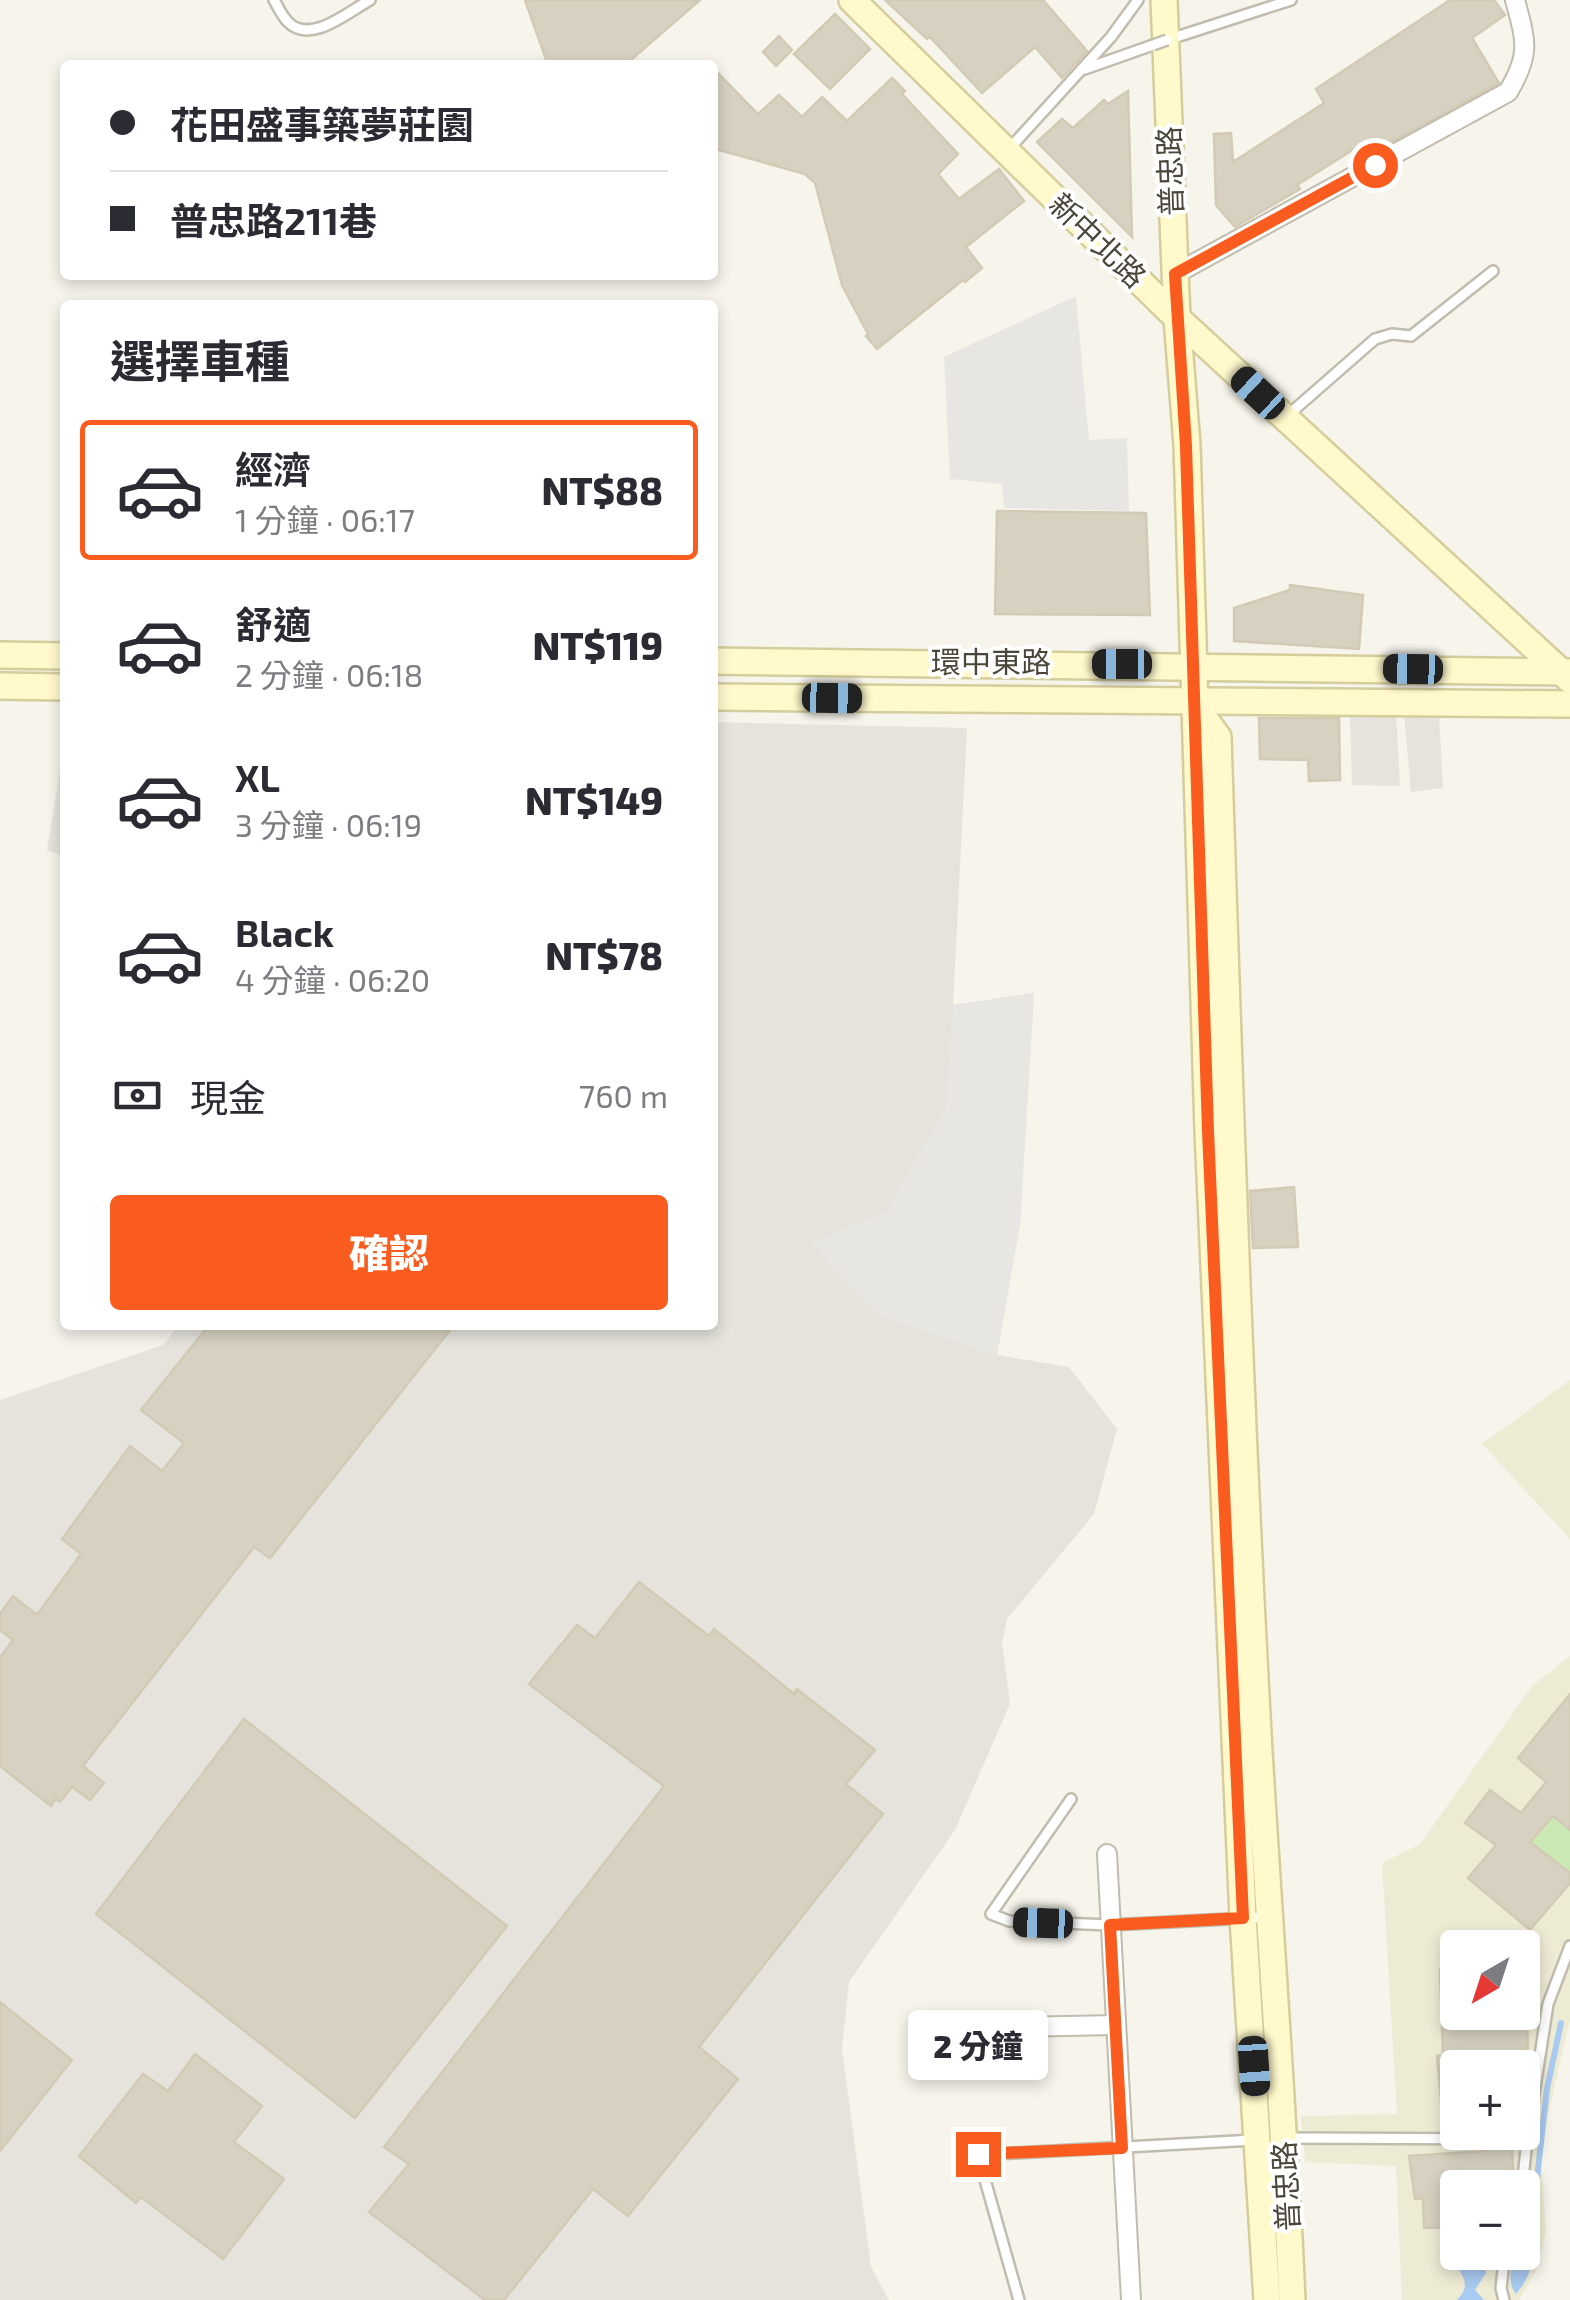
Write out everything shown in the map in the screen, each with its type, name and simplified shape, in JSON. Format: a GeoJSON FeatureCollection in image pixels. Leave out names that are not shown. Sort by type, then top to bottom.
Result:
{"type":"FeatureCollection","features":[{"type":"Feature","properties":{"kind":"street","name":"新中北路"},"geometry":{"type":"LineString","coordinates":[[852,0],[1177,318],[1567,674]]}},
{"type":"Feature","properties":{"kind":"street","name":"普忠路"},"geometry":{"type":"LineString","coordinates":[[1164,0],[1186,446],[1208,1131],[1243,1918],[1292,2300]]}},
{"type":"Feature","properties":{"kind":"street"},"geometry":{"type":"LineString","coordinates":[[1175,274],[1508,92],[1520,72],[1527,45],[1515,0]]}},
{"type":"Feature","properties":{"kind":"street"},"geometry":{"type":"LineString","coordinates":[[0,655],[60,656]]}},
{"type":"Feature","properties":{"kind":"street","name":"環中東路"},"geometry":{"type":"LineString","coordinates":[[718,661],[1191,664],[1567,674]]}},
{"type":"Feature","properties":{"kind":"street"},"geometry":{"type":"LineString","coordinates":[[0,686],[60,687]]}},
{"type":"Feature","properties":{"kind":"street","name":"環中東路"},"geometry":{"type":"LineString","coordinates":[[718,696],[1570,704]]}},
{"type":"Feature","properties":{"kind":"street","name":"普忠路"},"geometry":{"type":"LineString","coordinates":[[1192,702],[1218,738],[1233,1189],[1260,1753],[1272,1917],[1267,2300]]}},
{"type":"Feature","properties":{"kind":"street"},"geometry":{"type":"LineString","coordinates":[[1107,1854],[1130,2300]]}},
{"type":"Feature","properties":{"kind":"street"},"geometry":{"type":"LineString","coordinates":[[963,2028],[1116,2025]]}},
{"type":"Feature","properties":{"kind":"lane"},"geometry":{"type":"LineString","coordinates":[[274,0],[288,23],[300,30],[316,30],[370,0]]}},
{"type":"Feature","properties":{"kind":"lane"},"geometry":{"type":"LineString","coordinates":[[1006,152],[1111,37],[1138,0]]}},
{"type":"Feature","properties":{"kind":"lane"},"geometry":{"type":"LineString","coordinates":[[1081,70],[1291,0]]}},
{"type":"Feature","properties":{"kind":"lane"},"geometry":{"type":"LineString","coordinates":[[1285,418],[1375,339],[1392,334],[1411,336],[1493,271]]}},
{"type":"Feature","properties":{"kind":"lane"},"geometry":{"type":"LineString","coordinates":[[1071,1799],[992,1914],[1009,1922],[1110,1925],[1272,1917]]}},
{"type":"Feature","properties":{"kind":"lane"},"geometry":{"type":"LineString","coordinates":[[1540,2055],[1548,2004],[1570,1946]]}},
{"type":"Feature","properties":{"kind":"lane"},"geometry":{"type":"LineString","coordinates":[[1020,2300],[978,2154],[1272,2139],[1440,2139]]}},
{"type":"Feature","properties":{"kind":"lane"},"geometry":{"type":"LineString","coordinates":[[1503,2270],[1504,2300]]}},
{"type":"Feature","properties":{"kind":"shaded area"},"geometry":{"type":"Polygon","coordinates":[[[1076,296],[1089,440],[1127,438],[1129,511],[1004,508],[1002,484],[950,479],[944,357],[1076,296]]]}},
{"type":"Feature","properties":{"kind":"shaded area"},"geometry":{"type":"Polygon","coordinates":[[[1396,713],[1400,786],[1352,785],[1350,714],[1396,713]]]}},
{"type":"Feature","properties":{"kind":"shaded area"},"geometry":{"type":"Polygon","coordinates":[[[1404,714],[1439,715],[1443,788],[1411,792],[1404,714]]]}},
{"type":"Feature","properties":{"kind":"shaded area"},"geometry":{"type":"Polygon","coordinates":[[[718,722],[967,728],[953,1005],[1034,993],[1020,1224],[997,1355],[1069,1367],[1117,1429],[1094,1514],[1007,1619],[1002,1642],[1010,1704],[955,1830],[849,1982],[842,2049],[871,2267],[889,2300],[0,2300],[0,1400],[163,1345],[175,1330],[718,1330],[718,722]]]}},
{"type":"Feature","properties":{"kind":"shaded area"},"geometry":{"type":"Polygon","coordinates":[[[60,770],[60,855],[47,850],[60,770]]]}},
{"type":"Feature","properties":{"kind":"shaded area"},"geometry":{"type":"Polygon","coordinates":[[[1034,993],[1020,1224],[997,1356],[875,1314],[811,1243],[886,1211],[945,1108],[953,1006],[1034,993]]]}},
{"type":"Feature","properties":{"kind":"shaded area"},"geometry":{"type":"Polygon","coordinates":[[[1570,1380],[1570,1539],[1482,1444],[1570,1380]]]}},
{"type":"Feature","properties":{"kind":"shaded area"},"geometry":{"type":"Polygon","coordinates":[[[1570,1656],[1570,2020],[1540,2148],[1546,2231],[1540,2256],[1540,2170],[1440,2170],[1440,2270],[1536,2270],[1519,2300],[1402,2300],[1396,2166],[1305,2162],[1301,2116],[1397,2114],[1382,1863],[1420,1844],[1533,1685],[1570,1656]]]}},
{"type":"Feature","properties":{"kind":"green space"},"geometry":{"type":"Polygon","coordinates":[[[1553,1816],[1570,1830],[1570,1873],[1530,1842],[1553,1816]]]}},
{"type":"Feature","properties":{"kind":"water"},"geometry":{"type":"Polygon","coordinates":[[[1459,2270],[1486,2270],[1475,2290],[1484,2300],[1457,2300],[1465,2284],[1459,2270]]]}},
{"type":"Feature","properties":{"kind":"water"},"geometry":{"type":"Polygon","coordinates":[[[1512,2270],[1530,2270],[1516,2294],[1512,2270]]]}},
{"type":"Feature","properties":{"kind":"building"},"geometry":{"type":"Polygon","coordinates":[[[525,0],[700,0],[631,60],[546,60],[525,0]]]}},
{"type":"Feature","properties":{"kind":"building"},"geometry":{"type":"Polygon","coordinates":[[[885,0],[1043,0],[1087,51],[1062,78],[1035,47],[982,93],[930,37],[927,39],[885,0]]]}},
{"type":"Feature","properties":{"kind":"building"},"geometry":{"type":"Polygon","coordinates":[[[1450,0],[1494,0],[1505,15],[1472,38],[1499,83],[1377,150],[1370,139],[1297,185],[1300,189],[1235,227],[1216,205],[1214,134],[1231,133],[1233,162],[1324,103],[1316,89],[1450,0]]]}},
{"type":"Feature","properties":{"kind":"building"},"geometry":{"type":"Polygon","coordinates":[[[835,14],[870,49],[830,89],[794,54],[835,14]]]}},
{"type":"Feature","properties":{"kind":"building"},"geometry":{"type":"Polygon","coordinates":[[[779,36],[792,50],[776,66],[763,52],[779,36]]]}},
{"type":"Feature","properties":{"kind":"building"},"geometry":{"type":"Polygon","coordinates":[[[718,73],[758,114],[779,95],[802,117],[822,97],[847,121],[892,78],[958,154],[938,174],[959,199],[999,169],[1024,201],[966,247],[982,268],[877,349],[866,336],[842,285],[815,183],[805,174],[718,150],[718,73]]]}},
{"type":"Feature","properties":{"kind":"building"},"geometry":{"type":"Polygon","coordinates":[[[1128,91],[1132,237],[1037,142],[1062,119],[1073,128],[1104,100],[1108,104],[1128,91]]]}},
{"type":"Feature","properties":{"kind":"building"},"geometry":{"type":"Polygon","coordinates":[[[997,511],[1146,513],[1150,615],[995,614],[997,511]]]}},
{"type":"Feature","properties":{"kind":"building"},"geometry":{"type":"Polygon","coordinates":[[[1290,585],[1363,595],[1359,649],[1234,641],[1234,608],[1290,590],[1290,585]]]}},
{"type":"Feature","properties":{"kind":"building"},"geometry":{"type":"Polygon","coordinates":[[[1259,718],[1339,718],[1340,780],[1309,781],[1308,760],[1260,759],[1259,718]]]}},
{"type":"Feature","properties":{"kind":"building"},"geometry":{"type":"Polygon","coordinates":[[[1294,1187],[1298,1247],[1253,1248],[1250,1191],[1294,1187]]]}},
{"type":"Feature","properties":{"kind":"building"},"geometry":{"type":"Polygon","coordinates":[[[205,1330],[450,1330],[270,1558],[254,1547],[83,1766],[104,1783],[90,1800],[72,1787],[60,1802],[56,1798],[51,1806],[0,1766],[0,1658],[13,1640],[0,1630],[0,1614],[13,1596],[37,1615],[81,1554],[62,1539],[130,1446],[162,1471],[184,1443],[141,1410],[205,1330]]]}},
{"type":"Feature","properties":{"kind":"building"},"geometry":{"type":"Polygon","coordinates":[[[639,1582],[709,1636],[714,1629],[794,1694],[797,1689],[875,1750],[846,1784],[883,1814],[699,2047],[738,2079],[628,2216],[593,2189],[504,2300],[485,2300],[369,2212],[409,2164],[384,2147],[664,1786],[529,1684],[577,1625],[595,1638],[639,1582]]]}},
{"type":"Feature","properties":{"kind":"building"},"geometry":{"type":"Polygon","coordinates":[[[1570,1694],[1570,1830],[1553,1816],[1530,1842],[1570,1873],[1570,1883],[1530,1930],[1468,1878],[1496,1845],[1465,1823],[1490,1790],[1521,1813],[1546,1782],[1518,1758],[1570,1694]]]}},
{"type":"Feature","properties":{"kind":"building"},"geometry":{"type":"Polygon","coordinates":[[[244,1719],[507,1926],[355,2118],[96,1914],[244,1719]]]}},
{"type":"Feature","properties":{"kind":"building"},"geometry":{"type":"Polygon","coordinates":[[[0,2002],[72,2060],[0,2151],[0,2002]]]}},
{"type":"Feature","properties":{"kind":"building"},"geometry":{"type":"Polygon","coordinates":[[[1442,2030],[1527,2030],[1528,2050],[1443,2050],[1442,2030]]]}},
{"type":"Feature","properties":{"kind":"building"},"geometry":{"type":"Polygon","coordinates":[[[195,2054],[262,2106],[234,2142],[284,2179],[223,2259],[141,2197],[136,2203],[79,2156],[143,2074],[168,2091],[195,2054]]]}},
{"type":"Feature","properties":{"kind":"building"},"geometry":{"type":"Polygon","coordinates":[[[1512,2150],[1513,2170],[1440,2170],[1440,2228],[1424,2228],[1423,2198],[1415,2199],[1409,2156],[1512,2150]]]}},
{"type":"Feature","properties":{"kind":"waterway"},"geometry":{"type":"LineString","coordinates":[[1538,2170],[1547,2089],[1561,2023]]}},
{"type":"Feature","properties":{"kind":"route"},"geometry":{"type":"LineString","coordinates":[[978,2154],[1122,2148],[1110,1925],[1243,1918],[1208,1131],[1186,446],[1175,274],[1375,165]]}}]}
